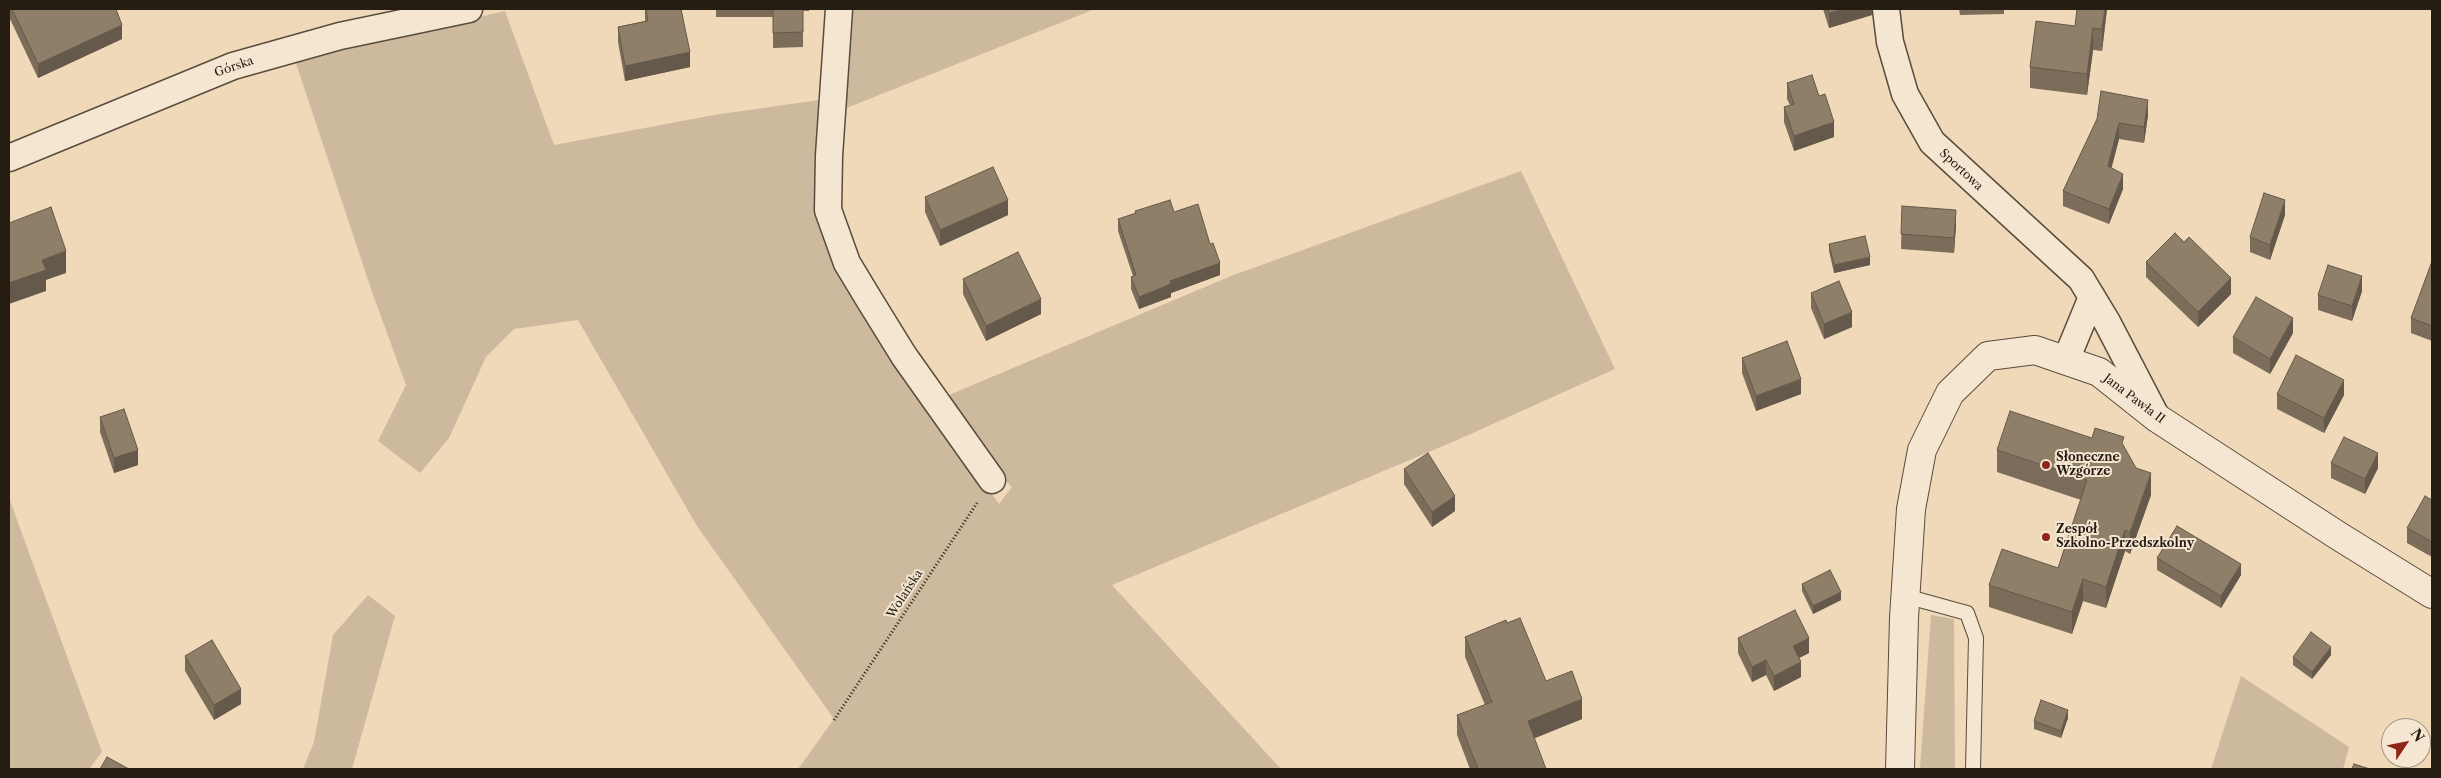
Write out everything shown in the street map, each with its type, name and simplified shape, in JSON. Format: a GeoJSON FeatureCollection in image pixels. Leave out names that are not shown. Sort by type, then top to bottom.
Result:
{"type":"FeatureCollection","features":[{"type":"Feature","properties":{"kind":"street","name":"Górska"},"geometry":{"type":"LineString","coordinates":[[9,158],[233,66],[340,36],[469,9]]}},
{"type":"Feature","properties":{"kind":"street"},"geometry":{"type":"LineString","coordinates":[[839,9],[829,156],[828,210],[847,263],[870,301],[904,356],[992,480]]}},
{"type":"Feature","properties":{"kind":"street","name":"Sportowa"},"geometry":{"type":"LineString","coordinates":[[1886,9],[1890,42],[1905,94],[1932,142],[2080,279],[2092,297],[2157,418]]}},
{"type":"Feature","properties":{"kind":"street"},"geometry":{"type":"LineString","coordinates":[[2066,360],[2092,297]]}},
{"type":"Feature","properties":{"kind":"street","name":"Jana Pawła II"},"geometry":{"type":"LineString","coordinates":[[1900,769],[1905,596],[1912,509],[1922,450],[1950,393],[1988,356],[2036,350],[2099,372],[2157,418],[2337,535],[2432,594]]}},
{"type":"Feature","properties":{"kind":"lane"},"geometry":{"type":"LineString","coordinates":[[1905,596],[1967,613],[1976,638],[1973,769]]}},
{"type":"Feature","properties":{"kind":"path","name":"Wolańska"},"geometry":{"type":"LineString","coordinates":[[834,720],[992,480]]}},
{"type":"Feature","properties":{"kind":"shaded area"},"geometry":{"type":"Polygon","coordinates":[[[850,9],[1095,9],[844,109],[850,9]]]}},
{"type":"Feature","properties":{"kind":"shaded area"},"geometry":{"type":"Polygon","coordinates":[[[505,11],[554,145],[714,115],[826,99],[823,228],[913,384],[999,504],[1012,487],[1000,475],[949,395],[1231,276],[1521,171],[1615,369],[1455,441],[1112,585],[1281,769],[798,769],[834,719],[697,526],[578,320],[514,329],[486,357],[449,438],[420,473],[378,441],[406,385],[371,289],[295,60],[505,11]]]}},
{"type":"Feature","properties":{"kind":"shaded area"},"geometry":{"type":"Polygon","coordinates":[[[9,498],[102,752],[89,769],[9,769],[9,498]]]}},
{"type":"Feature","properties":{"kind":"shaded area"},"geometry":{"type":"Polygon","coordinates":[[[368,595],[395,616],[352,769],[303,769],[314,742],[333,635],[368,595]]]}},
{"type":"Feature","properties":{"kind":"shaded area"},"geometry":{"type":"Polygon","coordinates":[[[1931,615],[1954,619],[1955,769],[1920,769],[1931,615]]]}},
{"type":"Feature","properties":{"kind":"shaded area"},"geometry":{"type":"Polygon","coordinates":[[[2241,676],[2349,747],[2343,769],[2211,769],[2241,676]]]}},
{"type":"Feature","properties":{"kind":"building"},"geometry":{"type":"Polygon","coordinates":[[[12,9],[116,9],[122,25],[38,64],[12,9]]]}},
{"type":"Feature","properties":{"kind":"building"},"geometry":{"type":"Polygon","coordinates":[[[646,9],[681,9],[690,52],[625,66],[618,27],[648,21],[646,9]]]}},
{"type":"Feature","properties":{"kind":"building"},"geometry":{"type":"Polygon","coordinates":[[[773,9],[803,9],[803,32],[773,33],[773,9]]]}},
{"type":"Feature","properties":{"kind":"building"},"geometry":{"type":"Polygon","coordinates":[[[1828,9],[1844,9],[1829,13],[1828,9]]]}},
{"type":"Feature","properties":{"kind":"building"},"geometry":{"type":"Polygon","coordinates":[[[2077,9],[2105,9],[2102,29],[2093,28],[2087,74],[2030,67],[2036,21],[2075,26],[2077,9]]]}},
{"type":"Feature","properties":{"kind":"building"},"geometry":{"type":"Polygon","coordinates":[[[1812,75],[1819,96],[1825,94],[1834,122],[1794,136],[1784,107],[1794,104],[1787,83],[1812,75]]]}},
{"type":"Feature","properties":{"kind":"building"},"geometry":{"type":"Polygon","coordinates":[[[2101,91],[2148,100],[2144,127],[2119,123],[2108,166],[2123,174],[2109,209],[2063,191],[2097,119],[2101,91]]]}},
{"type":"Feature","properties":{"kind":"building"},"geometry":{"type":"Polygon","coordinates":[[[993,167],[1008,200],[940,230],[925,197],[993,167]]]}},
{"type":"Feature","properties":{"kind":"building"},"geometry":{"type":"Polygon","coordinates":[[[2264,193],[2285,200],[2270,245],[2250,237],[2264,193]]]}},
{"type":"Feature","properties":{"kind":"building"},"geometry":{"type":"Polygon","coordinates":[[[1170,200],[1174,212],[1198,204],[1210,244],[1213,243],[1220,263],[1170,281],[1171,284],[1139,297],[1131,277],[1136,275],[1118,219],[1136,213],[1135,211],[1170,200]]]}},
{"type":"Feature","properties":{"kind":"building"},"geometry":{"type":"Polygon","coordinates":[[[1902,206],[1956,210],[1954,238],[1901,234],[1902,206]]]}},
{"type":"Feature","properties":{"kind":"building"},"geometry":{"type":"Polygon","coordinates":[[[51,207],[66,251],[42,260],[46,270],[9,283],[9,223],[51,207]]]}},
{"type":"Feature","properties":{"kind":"building"},"geometry":{"type":"Polygon","coordinates":[[[2175,233],[2184,242],[2189,237],[2231,278],[2198,312],[2146,262],[2175,233]]]}},
{"type":"Feature","properties":{"kind":"building"},"geometry":{"type":"Polygon","coordinates":[[[1865,236],[1870,257],[1834,265],[1829,244],[1865,236]]]}},
{"type":"Feature","properties":{"kind":"building"},"geometry":{"type":"Polygon","coordinates":[[[1018,252],[1041,299],[986,326],[963,279],[1018,252]]]}},
{"type":"Feature","properties":{"kind":"building"},"geometry":{"type":"Polygon","coordinates":[[[2432,264],[2432,326],[2411,318],[2432,264]]]}},
{"type":"Feature","properties":{"kind":"building"},"geometry":{"type":"Polygon","coordinates":[[[2328,265],[2362,276],[2352,306],[2318,295],[2328,265]]]}},
{"type":"Feature","properties":{"kind":"building"},"geometry":{"type":"Polygon","coordinates":[[[1839,281],[1852,312],[1824,324],[1811,293],[1839,281]]]}},
{"type":"Feature","properties":{"kind":"building"},"geometry":{"type":"Polygon","coordinates":[[[2256,297],[2293,318],[2270,359],[2233,337],[2256,297]]]}},
{"type":"Feature","properties":{"kind":"building"},"geometry":{"type":"Polygon","coordinates":[[[1787,341],[1801,379],[1756,396],[1742,358],[1787,341]]]}},
{"type":"Feature","properties":{"kind":"building"},"geometry":{"type":"Polygon","coordinates":[[[2296,355],[2344,380],[2324,418],[2277,394],[2296,355]]]}},
{"type":"Feature","properties":{"kind":"building"},"geometry":{"type":"Polygon","coordinates":[[[124,409],[138,450],[114,458],[100,417],[124,409]]]}},
{"type":"Feature","properties":{"kind":"building"},"geometry":{"type":"Polygon","coordinates":[[[2010,411],[2092,438],[2095,428],[2124,437],[2122,443],[2136,468],[2151,473],[2130,533],[2125,530],[2106,587],[2083,579],[2072,612],[1989,585],[2002,549],[2058,568],[2087,480],[1997,450],[2010,411]]]}},
{"type":"Feature","properties":{"kind":"building"},"geometry":{"type":"Polygon","coordinates":[[[2344,437],[2378,453],[2365,479],[2331,463],[2344,437]]]}},
{"type":"Feature","properties":{"kind":"building"},"geometry":{"type":"Polygon","coordinates":[[[1428,453],[1455,496],[1432,512],[1404,469],[1428,453]]]}},
{"type":"Feature","properties":{"kind":"building"},"geometry":{"type":"Polygon","coordinates":[[[2425,496],[2432,500],[2432,542],[2407,528],[2425,496]]]}},
{"type":"Feature","properties":{"kind":"building"},"geometry":{"type":"Polygon","coordinates":[[[2177,526],[2241,564],[2221,596],[2157,558],[2177,526]]]}},
{"type":"Feature","properties":{"kind":"building"},"geometry":{"type":"Polygon","coordinates":[[[1830,570],[1841,592],[1813,606],[1802,584],[1830,570]]]}},
{"type":"Feature","properties":{"kind":"building"},"geometry":{"type":"Polygon","coordinates":[[[1795,610],[1809,638],[1793,646],[1801,662],[1774,676],[1766,660],[1752,667],[1738,638],[1795,610]]]}},
{"type":"Feature","properties":{"kind":"building"},"geometry":{"type":"Polygon","coordinates":[[[1520,618],[1546,681],[1572,671],[1582,699],[1528,721],[1546,769],[1478,769],[1457,715],[1492,702],[1465,637],[1506,620],[1507,623],[1520,618]]]}},
{"type":"Feature","properties":{"kind":"building"},"geometry":{"type":"Polygon","coordinates":[[[2311,632],[2331,647],[2312,672],[2293,657],[2311,632]]]}},
{"type":"Feature","properties":{"kind":"building"},"geometry":{"type":"Polygon","coordinates":[[[212,640],[241,689],[214,705],[185,656],[212,640]]]}},
{"type":"Feature","properties":{"kind":"building"},"geometry":{"type":"Polygon","coordinates":[[[2041,700],[2068,710],[2061,731],[2034,721],[2041,700]]]}},
{"type":"Feature","properties":{"kind":"building"},"geometry":{"type":"Polygon","coordinates":[[[107,757],[129,769],[100,769],[107,757]]]}},
{"type":"Feature","properties":{"kind":"building"},"geometry":{"type":"Polygon","coordinates":[[[2354,764],[2370,769],[2352,769],[2354,764]]]}},
{"type":"Feature","properties":{"kind":"place","name":"Słoneczne Wzgórze"},"geometry":{"type":"Point","coordinates":[2046,465]}},
{"type":"Feature","properties":{"kind":"place","name":"Zespół Szkolno-Przedszkolny"},"geometry":{"type":"Point","coordinates":[2046,537]}}]}
